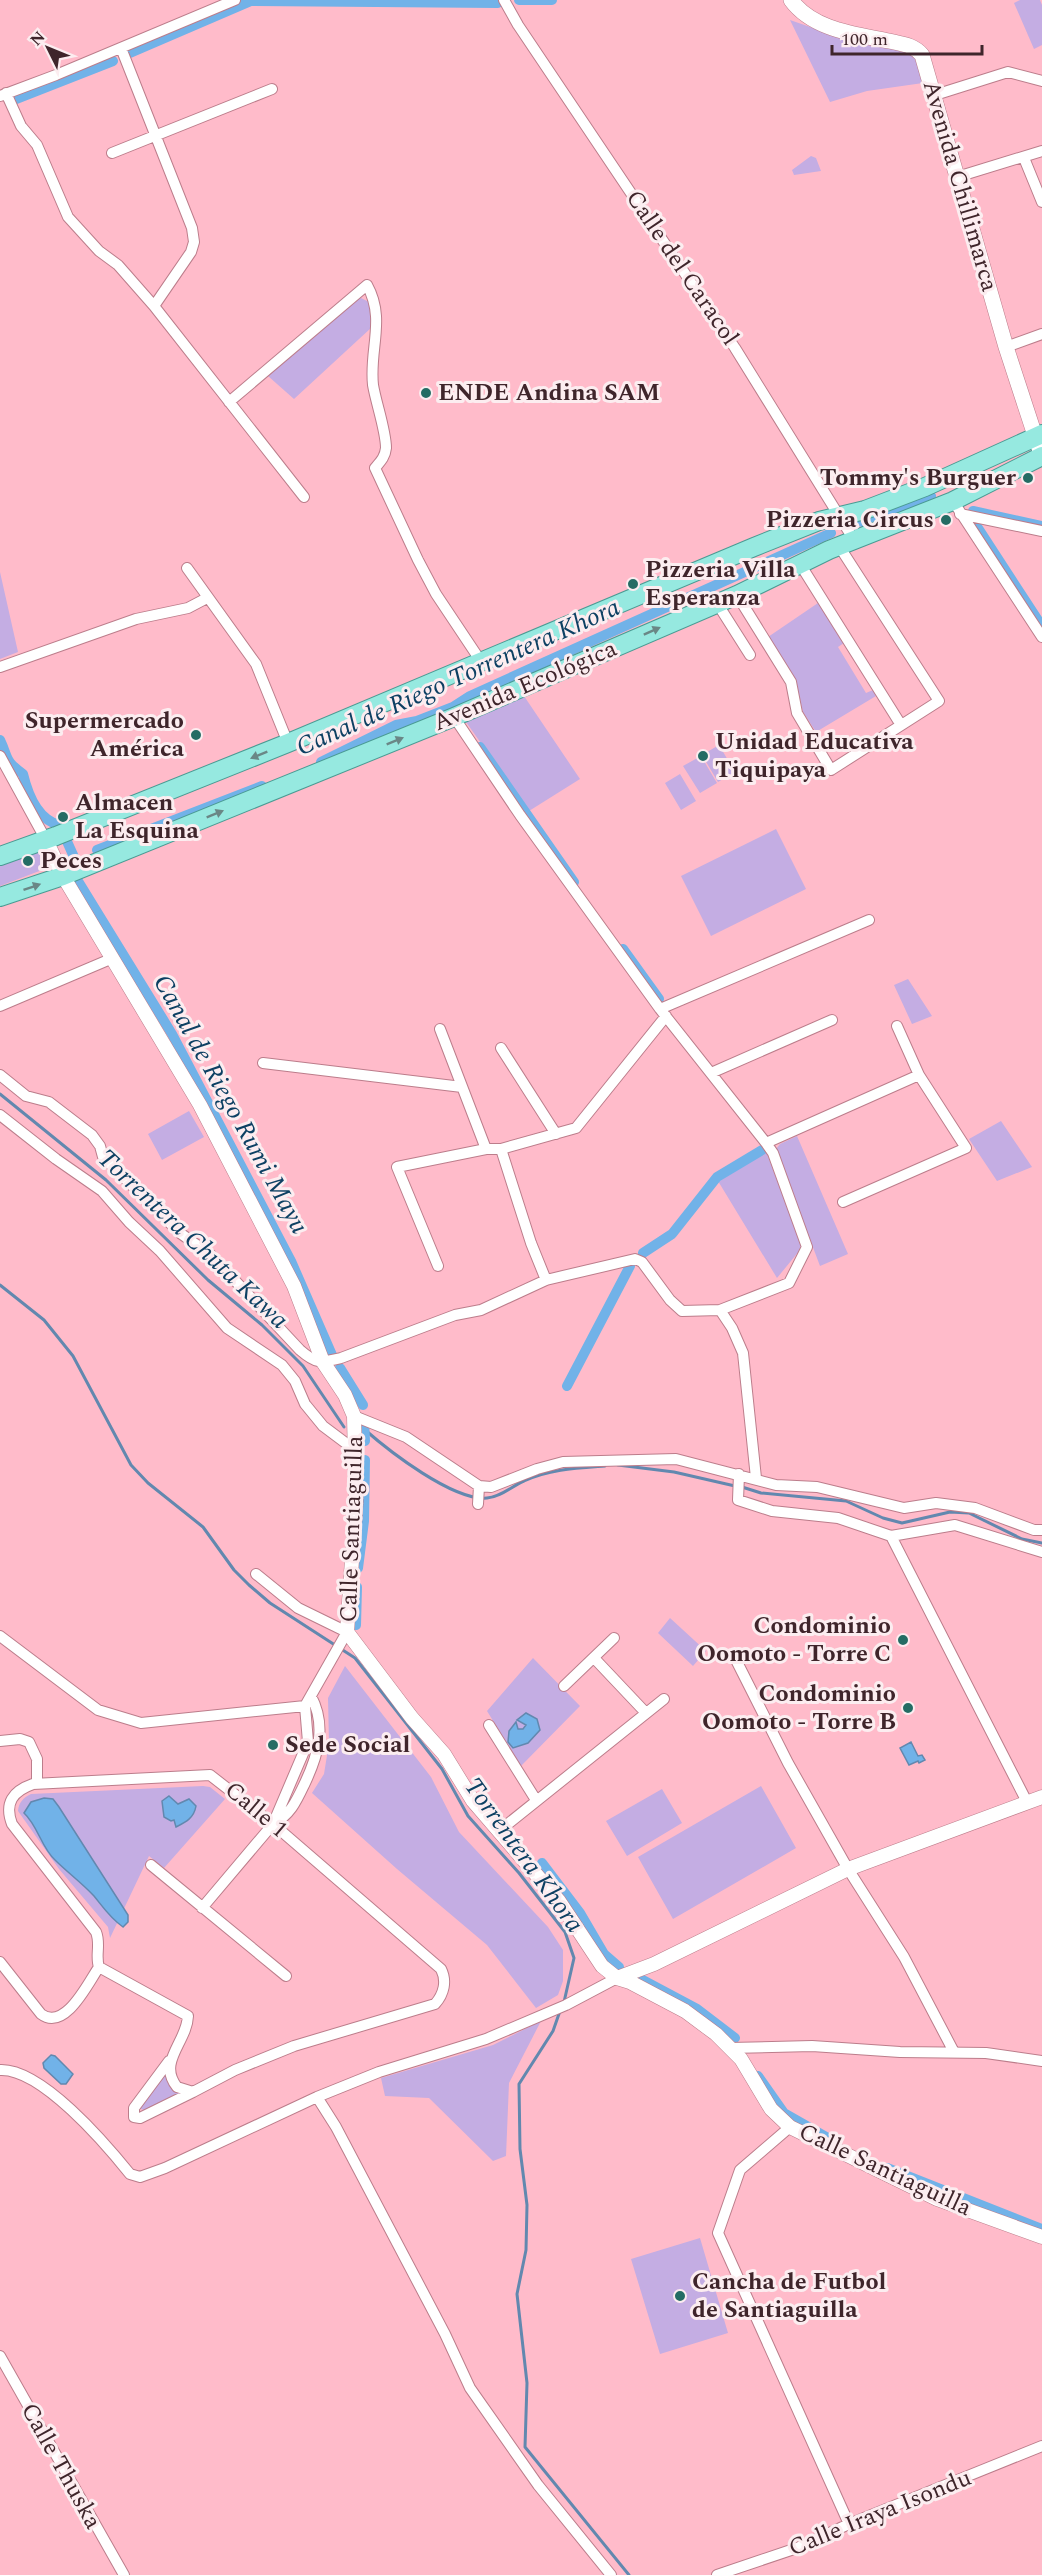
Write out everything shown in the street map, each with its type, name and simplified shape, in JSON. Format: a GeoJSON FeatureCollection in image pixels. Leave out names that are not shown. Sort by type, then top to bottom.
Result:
{"type":"FeatureCollection","features":[{"type":"Feature","properties":{"kind":"main road","name":"Avenida Chillimarca"},"geometry":{"type":"LineString","coordinates":[[791,0],[813,21],[846,32],[914,47],[922,55],[1006,347],[1038,436],[1042,456]]}},
{"type":"Feature","properties":{"kind":"main road","name":"Avenida Ecológica"},"geometry":{"type":"LineString","coordinates":[[0,856],[46,840],[288,743],[754,547],[837,516],[865,510],[925,487],[1038,436]]}},
{"type":"Feature","properties":{"kind":"main road","name":"Avenida Ecológica"},"geometry":{"type":"LineString","coordinates":[[0,897],[63,876],[454,717],[737,595],[846,543],[956,507],[1042,456]]}},
{"type":"Feature","properties":{"kind":"street"},"geometry":{"type":"LineString","coordinates":[[235,0],[3,95],[21,126],[36,145],[68,217],[99,250],[118,265],[154,306],[304,497]]}},
{"type":"Feature","properties":{"kind":"street","name":"Calle del Caracol"},"geometry":{"type":"LineString","coordinates":[[504,0],[518,25],[735,348],[800,450],[837,516],[846,543],[939,701],[901,725]]}},
{"type":"Feature","properties":{"kind":"street"},"geometry":{"type":"LineString","coordinates":[[121,48],[192,228],[194,242],[179,271],[154,306]]}},
{"type":"Feature","properties":{"kind":"street"},"geometry":{"type":"LineString","coordinates":[[935,95],[1008,72],[1042,81]]}},
{"type":"Feature","properties":{"kind":"street"},"geometry":{"type":"LineString","coordinates":[[111,153],[272,89]]}},
{"type":"Feature","properties":{"kind":"street"},"geometry":{"type":"LineString","coordinates":[[957,177],[1042,151]]}},
{"type":"Feature","properties":{"kind":"street"},"geometry":{"type":"LineString","coordinates":[[1024,158],[1042,202]]}},
{"type":"Feature","properties":{"kind":"street"},"geometry":{"type":"LineString","coordinates":[[229,402],[367,285],[375,300],[377,313],[373,382],[386,447],[384,459],[375,468],[423,568],[482,663]]}},
{"type":"Feature","properties":{"kind":"street"},"geometry":{"type":"LineString","coordinates":[[1006,347],[1042,334]]}},
{"type":"Feature","properties":{"kind":"street"},"geometry":{"type":"LineString","coordinates":[[956,507],[1042,531]]}},
{"type":"Feature","properties":{"kind":"street"},"geometry":{"type":"LineString","coordinates":[[956,507],[1042,637]]}},
{"type":"Feature","properties":{"kind":"street"},"geometry":{"type":"LineString","coordinates":[[737,595],[791,682],[797,713],[831,770],[901,725],[800,564]]}},
{"type":"Feature","properties":{"kind":"street"},"geometry":{"type":"LineString","coordinates":[[188,568],[207,598],[256,664],[288,743]]}},
{"type":"Feature","properties":{"kind":"street"},"geometry":{"type":"LineString","coordinates":[[0,668],[136,619],[188,608],[207,598]]}},
{"type":"Feature","properties":{"kind":"street"},"geometry":{"type":"LineString","coordinates":[[717,603],[750,655]]}},
{"type":"Feature","properties":{"kind":"street"},"geometry":{"type":"LineString","coordinates":[[0,1076],[26,1096],[49,1102],[92,1135],[100,1146],[103,1157],[139,1194],[180,1233],[211,1255],[313,1361],[323,1362],[340,1358],[454,1315],[481,1310],[546,1280],[634,1259],[642,1262],[670,1300],[682,1311],[720,1310],[789,1283],[807,1247],[773,1153],[663,1013],[520,815],[454,717]]}},
{"type":"Feature","properties":{"kind":"street"},"geometry":{"type":"LineString","coordinates":[[0,756],[46,840]]}},
{"type":"Feature","properties":{"kind":"street","name":"Calle Santiaguilla"},"geometry":{"type":"LineString","coordinates":[[46,840],[63,876],[200,1105],[294,1286],[323,1362],[345,1395],[355,1422],[356,1502],[346,1635],[412,1718],[444,1754],[473,1801],[559,1901],[581,1931],[592,1954],[617,1978],[630,1982],[685,2011],[702,2023],[730,2048],[749,2070],[771,2109],[790,2127],[927,2194],[1042,2237]]}},
{"type":"Feature","properties":{"kind":"street"},"geometry":{"type":"LineString","coordinates":[[438,1266],[397,1167],[486,1149],[501,1149],[576,1128],[663,1013],[869,920]]}},
{"type":"Feature","properties":{"kind":"street"},"geometry":{"type":"LineString","coordinates":[[0,1006],[113,958]]}},
{"type":"Feature","properties":{"kind":"street"},"geometry":{"type":"LineString","coordinates":[[711,1073],[832,1020]]}},
{"type":"Feature","properties":{"kind":"street"},"geometry":{"type":"LineString","coordinates":[[843,1202],[966,1148],[919,1075],[897,1026]]}},
{"type":"Feature","properties":{"kind":"street"},"geometry":{"type":"LineString","coordinates":[[440,1029],[486,1149]]}},
{"type":"Feature","properties":{"kind":"street"},"geometry":{"type":"LineString","coordinates":[[501,1048],[556,1134]]}},
{"type":"Feature","properties":{"kind":"street"},"geometry":{"type":"LineString","coordinates":[[263,1063],[462,1086]]}},
{"type":"Feature","properties":{"kind":"street"},"geometry":{"type":"LineString","coordinates":[[766,1143],[919,1075]]}},
{"type":"Feature","properties":{"kind":"street"},"geometry":{"type":"LineString","coordinates":[[0,1115],[56,1159],[102,1191],[129,1222],[160,1251],[227,1328],[282,1365],[295,1381],[305,1404],[323,1426],[355,1447]]}},
{"type":"Feature","properties":{"kind":"street"},"geometry":{"type":"LineString","coordinates":[[501,1149],[531,1243],[546,1280]]}},
{"type":"Feature","properties":{"kind":"street"},"geometry":{"type":"LineString","coordinates":[[720,1310],[732,1328],[742,1353],[756,1478]]}},
{"type":"Feature","properties":{"kind":"street"},"geometry":{"type":"LineString","coordinates":[[355,1422],[406,1437],[479,1495],[491,1487],[537,1469],[563,1462],[676,1460],[756,1478],[776,1485],[817,1487],[904,1508],[936,1503],[975,1508],[1034,1530],[1042,1530]]}},
{"type":"Feature","properties":{"kind":"street"},"geometry":{"type":"LineString","coordinates":[[739,1474],[738,1500],[772,1511],[838,1518],[891,1536],[955,1525],[1042,1552]]}},
{"type":"Feature","properties":{"kind":"street"},"geometry":{"type":"LineString","coordinates":[[891,1536],[1027,1802]]}},
{"type":"Feature","properties":{"kind":"street"},"geometry":{"type":"LineString","coordinates":[[202,1908],[273,1824],[308,1742],[308,1701],[346,1635],[298,1608],[256,1574]]}},
{"type":"Feature","properties":{"kind":"street"},"geometry":{"type":"LineString","coordinates":[[0,1636],[98,1710],[141,1722],[308,1701],[317,1708],[320,1736],[318,1752],[301,1791],[288,1813],[283,1819],[273,1824]]}},
{"type":"Feature","properties":{"kind":"street"},"geometry":{"type":"LineString","coordinates":[[564,1686],[614,1638]]}},
{"type":"Feature","properties":{"kind":"street"},"geometry":{"type":"LineString","coordinates":[[734,1654],[788,1763],[848,1869],[904,1957],[954,2052]]}},
{"type":"Feature","properties":{"kind":"street"},"geometry":{"type":"LineString","coordinates":[[594,1658],[646,1713]]}},
{"type":"Feature","properties":{"kind":"street"},"geometry":{"type":"LineString","coordinates":[[499,1831],[664,1699]]}},
{"type":"Feature","properties":{"kind":"street"},"geometry":{"type":"LineString","coordinates":[[489,1725],[537,1800]]}},
{"type":"Feature","properties":{"kind":"street"},"geometry":{"type":"LineString","coordinates":[[0,1742],[20,1739],[29,1742],[37,1759],[37,1784]]}},
{"type":"Feature","properties":{"kind":"street","name":"Calle 1"},"geometry":{"type":"LineString","coordinates":[[210,1774],[273,1824],[441,1969],[444,1975],[441,1997],[435,2004],[294,2046],[235,2070],[140,2118],[134,2117],[134,2108],[170,2060],[185,2031],[188,2016],[99,1967],[97,1962],[99,1940],[96,1932],[12,1824],[8,1814],[9,1802],[22,1788],[37,1784],[210,1774]]}},
{"type":"Feature","properties":{"kind":"street"},"geometry":{"type":"LineString","coordinates":[[290,1786],[301,1791]]}},
{"type":"Feature","properties":{"kind":"street"},"geometry":{"type":"LineString","coordinates":[[0,2070],[10,2070],[21,2074],[55,2095],[130,2174],[140,2177],[165,2168],[317,2097],[379,2072],[486,2039],[550,2012],[848,1869],[1042,1797]]}},
{"type":"Feature","properties":{"kind":"street"},"geometry":{"type":"LineString","coordinates":[[151,1865],[286,1976]]}},
{"type":"Feature","properties":{"kind":"street"},"geometry":{"type":"LineString","coordinates":[[0,1962],[41,2014],[46,2018],[55,2019],[76,2003],[99,1967]]}},
{"type":"Feature","properties":{"kind":"street"},"geometry":{"type":"LineString","coordinates":[[730,2048],[812,2046],[900,2052],[986,2053],[1042,2061]]}},
{"type":"Feature","properties":{"kind":"street"},"geometry":{"type":"LineString","coordinates":[[170,2060],[171,2079],[177,2086],[193,2092]]}},
{"type":"Feature","properties":{"kind":"street"},"geometry":{"type":"LineString","coordinates":[[317,2097],[336,2127],[445,2334],[470,2388],[538,2485],[611,2575]]}},
{"type":"Feature","properties":{"kind":"street"},"geometry":{"type":"LineString","coordinates":[[790,2127],[740,2170],[718,2233],[849,2524]]}},
{"type":"Feature","properties":{"kind":"street","name":"Calle Thuska"},"geometry":{"type":"LineString","coordinates":[[0,2356],[123,2575]]}},
{"type":"Feature","properties":{"kind":"street","name":"Calle Iraya Isondu"},"geometry":{"type":"LineString","coordinates":[[717,2575],[797,2548],[849,2524],[1042,2446]]}},
{"type":"Feature","properties":{"kind":"shaded area"},"geometry":{"type":"Polygon","coordinates":[[[1020,0],[1040,0],[1042,5],[1042,45],[1034,49],[1014,3],[1020,0]]]}},
{"type":"Feature","properties":{"kind":"shaded area"},"geometry":{"type":"Polygon","coordinates":[[[790,20],[859,44],[898,49],[910,53],[918,61],[923,83],[867,91],[830,102],[790,20]]]}},
{"type":"Feature","properties":{"kind":"shaded area"},"geometry":{"type":"Polygon","coordinates":[[[811,156],[816,158],[821,171],[794,175],[792,170],[811,156]]]}},
{"type":"Feature","properties":{"kind":"shaded area"},"geometry":{"type":"Polygon","coordinates":[[[361,298],[371,303],[371,328],[294,399],[268,376],[356,300],[361,298]]]}},
{"type":"Feature","properties":{"kind":"shaded area"},"geometry":{"type":"Polygon","coordinates":[[[0,572],[18,652],[0,659],[0,572]]]}},
{"type":"Feature","properties":{"kind":"shaded area"},"geometry":{"type":"Polygon","coordinates":[[[818,603],[844,643],[838,647],[866,693],[873,690],[876,696],[816,732],[803,712],[796,682],[768,637],[818,603]]]}},
{"type":"Feature","properties":{"kind":"shaded area"},"geometry":{"type":"Polygon","coordinates":[[[524,696],[580,779],[529,811],[466,722],[524,696]]]}},
{"type":"Feature","properties":{"kind":"shaded area"},"geometry":{"type":"Polygon","coordinates":[[[719,745],[735,772],[718,782],[702,755],[719,745]]]}},
{"type":"Feature","properties":{"kind":"shaded area"},"geometry":{"type":"Polygon","coordinates":[[[701,756],[717,783],[700,793],[683,766],[701,756]]]}},
{"type":"Feature","properties":{"kind":"shaded area"},"geometry":{"type":"Polygon","coordinates":[[[680,774],[696,801],[681,810],[665,783],[680,774]]]}},
{"type":"Feature","properties":{"kind":"shaded area"},"geometry":{"type":"Polygon","coordinates":[[[776,829],[806,889],[711,936],[681,876],[776,829]]]}},
{"type":"Feature","properties":{"kind":"shaded area"},"geometry":{"type":"Polygon","coordinates":[[[38,849],[44,863],[42,870],[0,886],[0,859],[38,849]]]}},
{"type":"Feature","properties":{"kind":"shaded area"},"geometry":{"type":"Polygon","coordinates":[[[908,979],[932,1016],[912,1024],[894,985],[908,979]]]}},
{"type":"Feature","properties":{"kind":"shaded area"},"geometry":{"type":"Polygon","coordinates":[[[189,1111],[204,1137],[162,1160],[148,1134],[189,1111]]]}},
{"type":"Feature","properties":{"kind":"shaded area"},"geometry":{"type":"Polygon","coordinates":[[[1001,1121],[1032,1167],[997,1181],[969,1139],[1001,1121]]]}},
{"type":"Feature","properties":{"kind":"shaded area"},"geometry":{"type":"Polygon","coordinates":[[[797,1136],[848,1254],[820,1266],[776,1149],[780,1144],[797,1136]]]}},
{"type":"Feature","properties":{"kind":"shaded area"},"geometry":{"type":"Polygon","coordinates":[[[766,1151],[801,1244],[800,1250],[777,1278],[718,1181],[766,1151]]]}},
{"type":"Feature","properties":{"kind":"shaded area"},"geometry":{"type":"Polygon","coordinates":[[[670,1618],[706,1651],[693,1666],[658,1633],[670,1618]]]}},
{"type":"Feature","properties":{"kind":"shaded area"},"geometry":{"type":"Polygon","coordinates":[[[533,1658],[580,1706],[521,1766],[487,1711],[533,1658]]]}},
{"type":"Feature","properties":{"kind":"shaded area"},"geometry":{"type":"Polygon","coordinates":[[[345,1666],[431,1777],[459,1832],[548,1927],[563,1950],[563,1981],[558,1995],[536,2008],[487,1945],[312,1793],[324,1774],[329,1743],[328,1698],[345,1666]]]}},
{"type":"Feature","properties":{"kind":"shaded area"},"geometry":{"type":"Polygon","coordinates":[[[761,1786],[796,1848],[673,1919],[638,1857],[761,1786]]]}},
{"type":"Feature","properties":{"kind":"shaded area"},"geometry":{"type":"Polygon","coordinates":[[[210,1787],[225,1799],[164,1868],[149,1856],[110,1938],[108,1927],[59,1869],[18,1811],[22,1801],[31,1794],[210,1787]]]}},
{"type":"Feature","properties":{"kind":"shaded area"},"geometry":{"type":"Polygon","coordinates":[[[662,1789],[682,1823],[627,1856],[606,1821],[662,1789]]]}},
{"type":"Feature","properties":{"kind":"shaded area"},"geometry":{"type":"Polygon","coordinates":[[[541,2021],[509,2083],[506,2156],[493,2161],[429,2098],[385,2096],[381,2078],[493,2045],[541,2021]]]}},
{"type":"Feature","properties":{"kind":"shaded area"},"geometry":{"type":"Polygon","coordinates":[[[164,2071],[171,2086],[183,2094],[146,2111],[139,2108],[164,2071]]]}},
{"type":"Feature","properties":{"kind":"shaded area","name":"Cancha de Futbol de Santiaguilla"},"geometry":{"type":"Polygon","coordinates":[[[700,2238],[728,2333],[660,2354],[631,2259],[700,2238]]]}},
{"type":"Feature","properties":{"kind":"water"},"geometry":{"type":"Polygon","coordinates":[[[526,1713],[537,1719],[540,1730],[528,1743],[513,1748],[508,1742],[509,1731],[516,1722],[518,1729],[523,1729],[526,1725],[517,1720],[526,1713]]]}},
{"type":"Feature","properties":{"kind":"water"},"geometry":{"type":"Polygon","coordinates":[[[911,1742],[918,1756],[922,1755],[925,1760],[909,1765],[900,1748],[911,1742]]]}},
{"type":"Feature","properties":{"kind":"water"},"geometry":{"type":"Polygon","coordinates":[[[169,1796],[178,1804],[189,1799],[196,1806],[191,1817],[176,1827],[174,1820],[171,1821],[164,1817],[162,1801],[169,1796]]]}},
{"type":"Feature","properties":{"kind":"water"},"geometry":{"type":"Polygon","coordinates":[[[44,1798],[53,1799],[59,1807],[128,1915],[128,1922],[123,1927],[46,1849],[33,1824],[24,1813],[31,1802],[44,1798]]]}},
{"type":"Feature","properties":{"kind":"water"},"geometry":{"type":"Polygon","coordinates":[[[51,2055],[55,2056],[73,2074],[66,2084],[61,2084],[44,2068],[43,2063],[51,2055]]]}},
{"type":"Feature","properties":{"kind":"waterway","name":"Canal de Riego Torrentera Khora"},"geometry":{"type":"LineString","coordinates":[[519,0],[552,0]]}},
{"type":"Feature","properties":{"kind":"waterway","name":"Canal de Riego Torrentera Khora"},"geometry":{"type":"LineString","coordinates":[[130,53],[251,1],[498,3]]}},
{"type":"Feature","properties":{"kind":"waterway","name":"Canal de Riego Torrentera Khora"},"geometry":{"type":"LineString","coordinates":[[16,99],[113,61]]}},
{"type":"Feature","properties":{"kind":"waterway","name":"Canal de Riego Torrentera Khora"},"geometry":{"type":"LineString","coordinates":[[862,522],[931,496]]}},
{"type":"Feature","properties":{"kind":"waterway","name":"Canal de Riego Torrentera Khora"},"geometry":{"type":"LineString","coordinates":[[973,511],[1042,526]]}},
{"type":"Feature","properties":{"kind":"waterway","name":"Canal de Riego Torrentera Khora"},"geometry":{"type":"LineString","coordinates":[[974,522],[1041,625]]}},
{"type":"Feature","properties":{"kind":"waterway","name":"Canal de Riego Torrentera Khora"},"geometry":{"type":"LineString","coordinates":[[321,762],[396,725],[417,721],[453,707],[470,696],[831,533]]}},
{"type":"Feature","properties":{"kind":"waterway","name":"Canal de Riego Torrentera Khora"},"geometry":{"type":"LineString","coordinates":[[0,740],[10,762],[23,774],[39,812],[51,822],[59,825]]}},
{"type":"Feature","properties":{"kind":"waterway","name":"Canal de Riego Torrentera Khora"},"geometry":{"type":"LineString","coordinates":[[480,747],[574,882]]}},
{"type":"Feature","properties":{"kind":"waterway","name":"Canal de Riego Torrentera Khora"},"geometry":{"type":"LineString","coordinates":[[97,850],[262,786]]}},
{"type":"Feature","properties":{"kind":"waterway","name":"Canal de Riego Rumi Mayu"},"geometry":{"type":"LineString","coordinates":[[65,837],[74,857]]}},
{"type":"Feature","properties":{"kind":"waterway","name":"Canal de Riego Rumi Mayu"},"geometry":{"type":"LineString","coordinates":[[78,881],[172,1034],[291,1261],[332,1355]]}},
{"type":"Feature","properties":{"kind":"waterway","name":"Canal de Riego Torrentera Khora"},"geometry":{"type":"LineString","coordinates":[[623,949],[659,999]]}},
{"type":"Feature","properties":{"kind":"waterway","name":"Torrentera Chuta Kawa"},"geometry":{"type":"LineString","coordinates":[[0,1094],[106,1180],[208,1280],[262,1325],[303,1366],[344,1427]]}},
{"type":"Feature","properties":{"kind":"waterway","name":"Canal de Riego Torrentera Khora"},"geometry":{"type":"LineString","coordinates":[[643,1253],[672,1234],[717,1177],[762,1150]]}},
{"type":"Feature","properties":{"kind":"waterway","name":"Canal de Riego Torrentera Khora"},"geometry":{"type":"LineString","coordinates":[[567,1386],[630,1266]]}},
{"type":"Feature","properties":{"kind":"waterway","name":"Torrentera Khora"},"geometry":{"type":"LineString","coordinates":[[0,1285],[44,1320],[73,1356],[131,1465],[148,1483],[203,1527],[234,1570],[270,1603],[355,1658],[442,1769],[468,1816],[519,1873],[565,1932],[574,1958],[564,2002]]}},
{"type":"Feature","properties":{"kind":"waterway","name":"Canal de Riego Rumi Mayu"},"geometry":{"type":"LineString","coordinates":[[340,1368],[363,1405]]}},
{"type":"Feature","properties":{"kind":"waterway","name":"Canal de Riego Rumi Mayu"},"geometry":{"type":"LineString","coordinates":[[364,1420],[365,1441]]}},
{"type":"Feature","properties":{"kind":"waterway"},"geometry":{"type":"LineString","coordinates":[[364,1429],[422,1473],[457,1492],[473,1497],[487,1498],[502,1494],[524,1481],[554,1472],[605,1466]]}},
{"type":"Feature","properties":{"kind":"waterway","name":"Canal de Riego Rumi Mayu"},"geometry":{"type":"LineString","coordinates":[[358,1568],[364,1521],[365,1460]]}},
{"type":"Feature","properties":{"kind":"waterway"},"geometry":{"type":"LineString","coordinates":[[618,1465],[674,1472],[735,1486]]}},
{"type":"Feature","properties":{"kind":"waterway"},"geometry":{"type":"LineString","coordinates":[[742,1487],[761,1493],[846,1501],[883,1518],[902,1523],[950,1512],[969,1513],[1022,1539],[1042,1543]]}},
{"type":"Feature","properties":{"kind":"waterway","name":"Canal de Riego Rumi Mayu"},"geometry":{"type":"LineString","coordinates":[[356,1625],[357,1587]]}},
{"type":"Feature","properties":{"kind":"waterway","name":"Canal de Riego Rumi Mayu"},"geometry":{"type":"LineString","coordinates":[[542,1863],[580,1913],[604,1954],[619,1967]]}},
{"type":"Feature","properties":{"kind":"waterway","name":"Canal de Riego Rumi Mayu"},"geometry":{"type":"LineString","coordinates":[[635,1976],[697,2009],[735,2038]]}},
{"type":"Feature","properties":{"kind":"waterway","name":"Torrentera Khora"},"geometry":{"type":"LineString","coordinates":[[560,2011],[553,2031],[519,2084],[520,2149],[527,2205],[526,2250],[517,2294],[527,2383],[525,2447],[629,2575]]}},
{"type":"Feature","properties":{"kind":"waterway","name":"Canal de Riego Rumi Mayu"},"geometry":{"type":"LineString","coordinates":[[758,2076],[784,2113],[828,2138]]}},
{"type":"Feature","properties":{"kind":"waterway","name":"Canal de Riego Rumi Mayu"},"geometry":{"type":"LineString","coordinates":[[887,2168],[1042,2229]]}},
{"type":"Feature","properties":{"kind":"place","name":"ENDE Andina SAM"},"geometry":{"type":"Point","coordinates":[426,393]}},
{"type":"Feature","properties":{"kind":"place","name":"Tommy's Burguer"},"geometry":{"type":"Point","coordinates":[1028,478]}},
{"type":"Feature","properties":{"kind":"place","name":"Pizzeria Circus"},"geometry":{"type":"Point","coordinates":[946,520]}},
{"type":"Feature","properties":{"kind":"place","name":"Pizzeria Villa Esperanza"},"geometry":{"type":"Point","coordinates":[633,584]}},
{"type":"Feature","properties":{"kind":"place","name":"Supermercado América"},"geometry":{"type":"Point","coordinates":[196,735]}},
{"type":"Feature","properties":{"kind":"place","name":"Unidad Educativa Tiquipaya"},"geometry":{"type":"Point","coordinates":[703,756]}},
{"type":"Feature","properties":{"kind":"place","name":"Almacen La Esquina"},"geometry":{"type":"Point","coordinates":[63,817]}},
{"type":"Feature","properties":{"kind":"place","name":"Peces"},"geometry":{"type":"Point","coordinates":[28,861]}},
{"type":"Feature","properties":{"kind":"place","name":"Condominio Oomoto - Torre C"},"geometry":{"type":"Point","coordinates":[903,1640]}},
{"type":"Feature","properties":{"kind":"place","name":"Condominio Oomoto - Torre B"},"geometry":{"type":"Point","coordinates":[908,1708]}},
{"type":"Feature","properties":{"kind":"place","name":"Sede Social"},"geometry":{"type":"Point","coordinates":[273,1745]}},
{"type":"Feature","properties":{"kind":"place","name":"Cancha de Futbol de Santiaguilla"},"geometry":{"type":"Point","coordinates":[680,2296]}}]}
